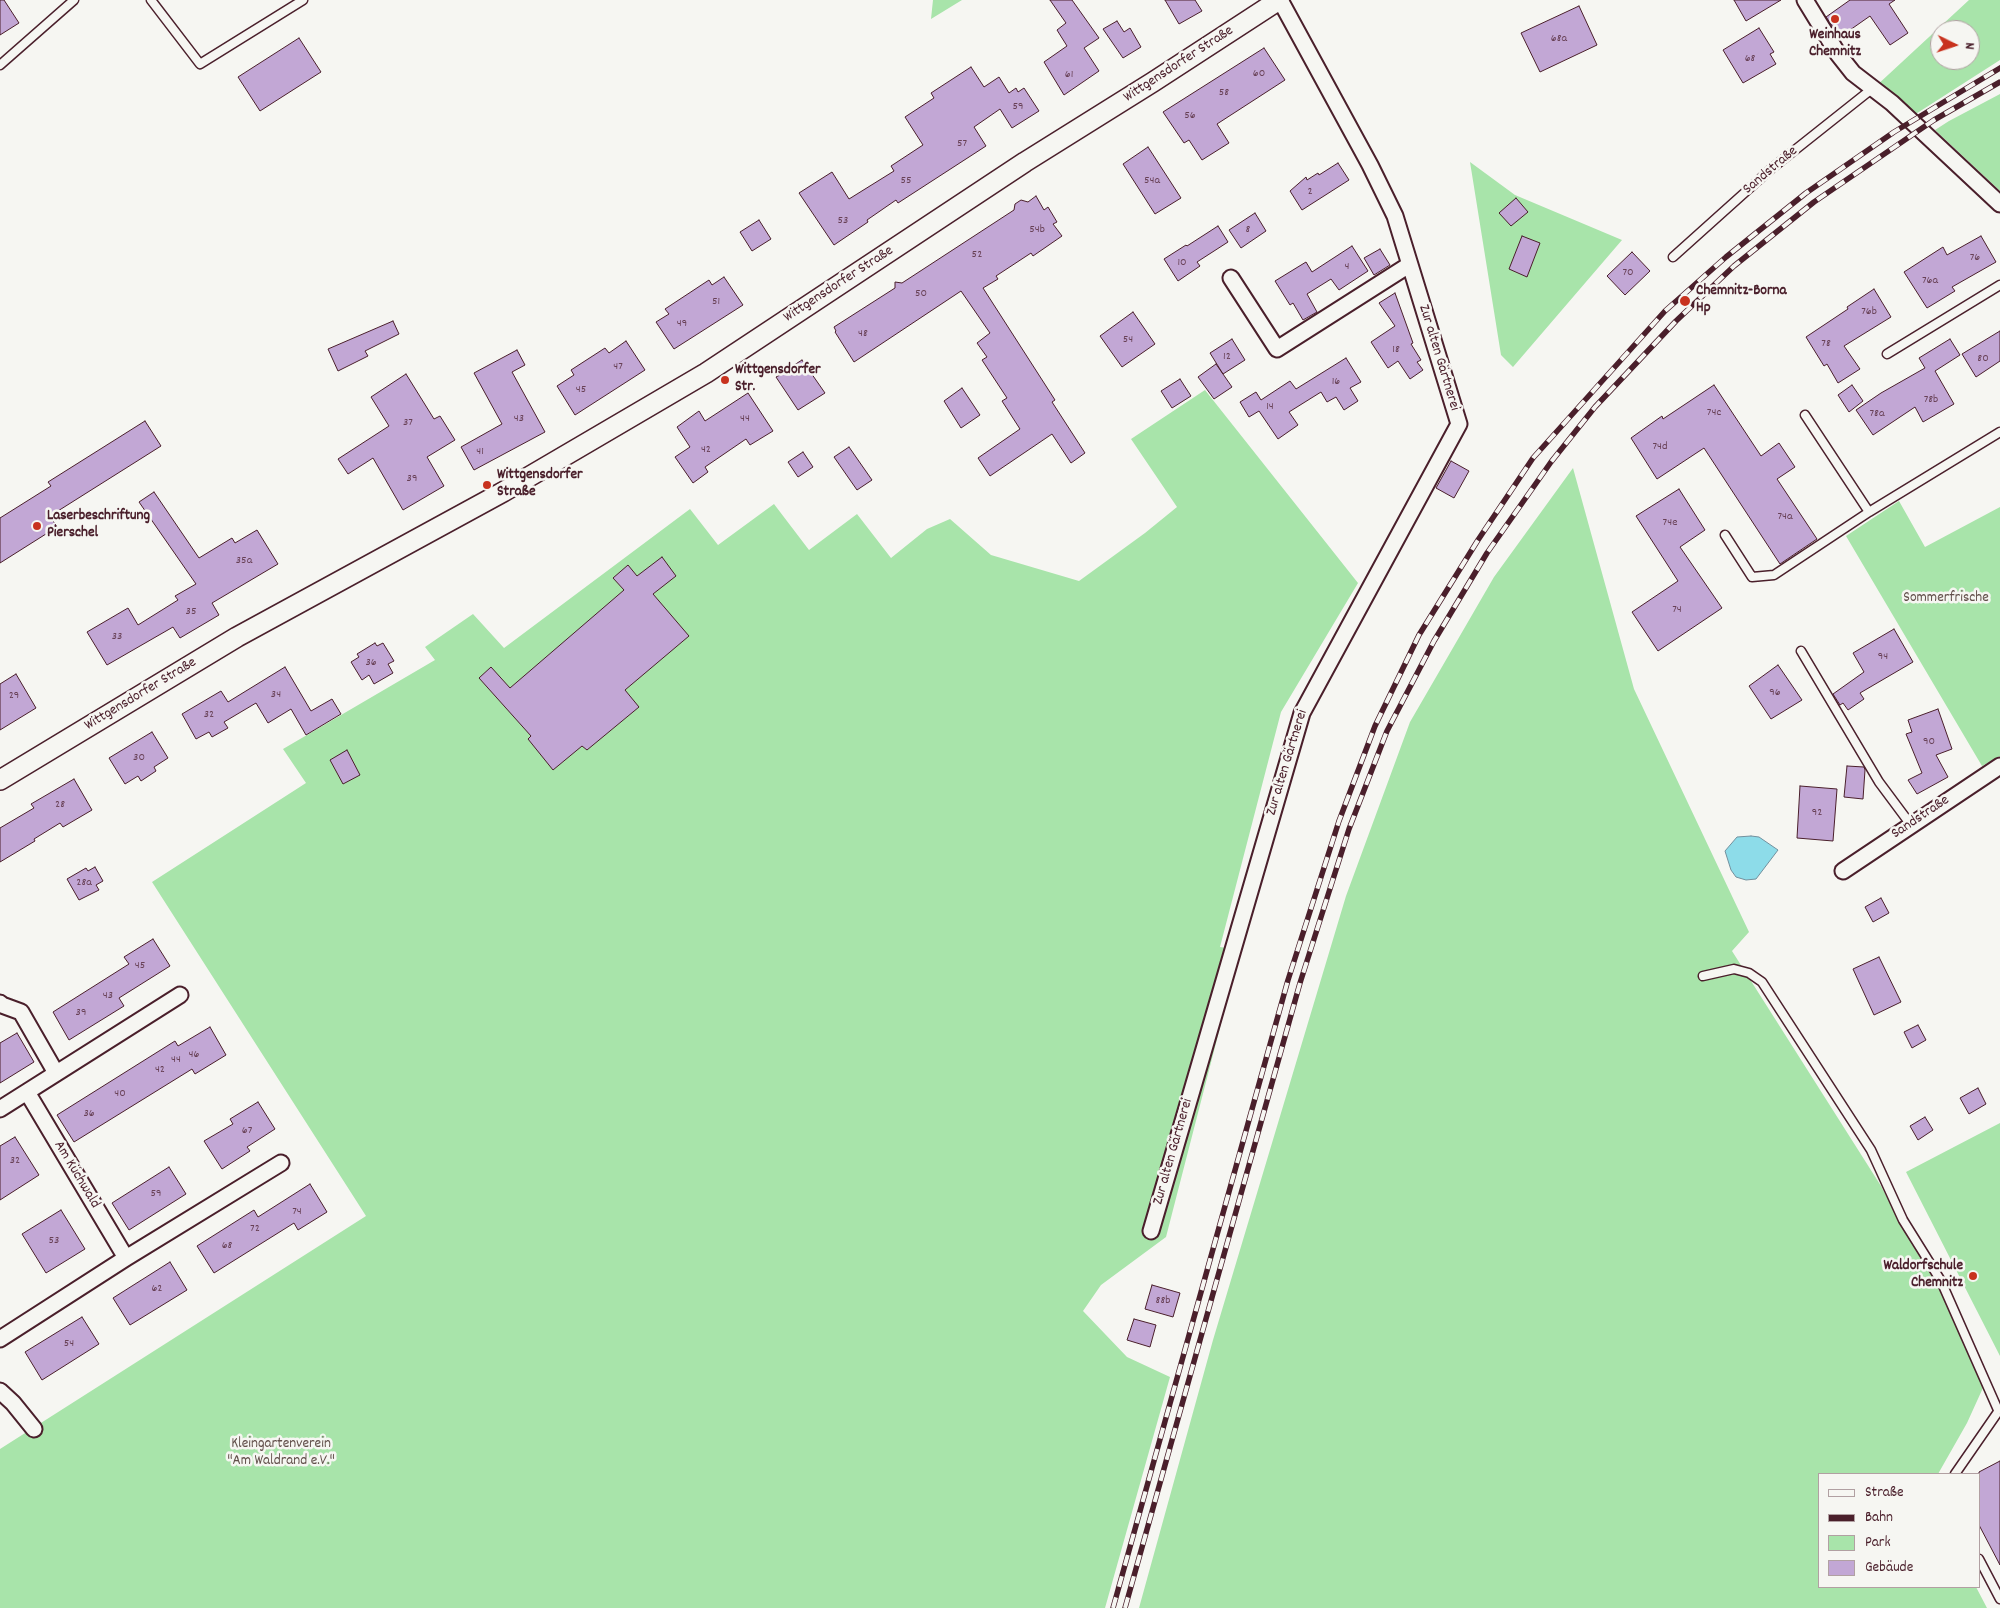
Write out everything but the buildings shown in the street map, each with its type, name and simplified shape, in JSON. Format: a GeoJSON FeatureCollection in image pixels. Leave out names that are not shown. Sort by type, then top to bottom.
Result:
{"type":"FeatureCollection","features":[{"type":"Feature","properties":{"kind":"street","name":"Zur alten Gärtnerei"},"geometry":{"type":"LineString","coordinates":[[1151,1231],[1302,714],[1459,424],[1395,216],[1370,166],[1279,0]]}},
{"type":"Feature","properties":{"kind":"street","name":"Wittgensdorfer Straße"},"geometry":{"type":"LineString","coordinates":[[0,780],[237,637],[503,492],[706,373],[1025,162],[1154,82],[1279,0]]}},
{"type":"Feature","properties":{"kind":"street"},"geometry":{"type":"LineString","coordinates":[[1805,0],[1853,73],[1906,117],[2000,204]]}},
{"type":"Feature","properties":{"kind":"street"},"geometry":{"type":"LineString","coordinates":[[1231,278],[1277,349],[1409,265]]}},
{"type":"Feature","properties":{"kind":"street","name":"Sandstraße"},"geometry":{"type":"LineString","coordinates":[[1843,871],[2000,766]]}},
{"type":"Feature","properties":{"kind":"street"},"geometry":{"type":"LineString","coordinates":[[0,1109],[180,995]]}},
{"type":"Feature","properties":{"kind":"street"},"geometry":{"type":"LineString","coordinates":[[0,1003],[21,1012],[56,1074]]}},
{"type":"Feature","properties":{"kind":"street","name":"Am Küchwald"},"geometry":{"type":"LineString","coordinates":[[27,1092],[126,1258]]}},
{"type":"Feature","properties":{"kind":"street"},"geometry":{"type":"LineString","coordinates":[[0,1339],[126,1258],[281,1163]]}},
{"type":"Feature","properties":{"kind":"street"},"geometry":{"type":"LineString","coordinates":[[0,1391],[14,1403],[34,1429]]}},
{"type":"Feature","properties":{"kind":"lane"},"geometry":{"type":"LineString","coordinates":[[0,65],[74,0]]}},
{"type":"Feature","properties":{"kind":"lane"},"geometry":{"type":"LineString","coordinates":[[150,0],[200,64],[303,0]]}},
{"type":"Feature","properties":{"kind":"lane","name":"Sandstraße"},"geometry":{"type":"LineString","coordinates":[[1673,258],[1771,169],[1873,88]]}},
{"type":"Feature","properties":{"kind":"lane"},"geometry":{"type":"LineString","coordinates":[[1887,354],[2000,284]]}},
{"type":"Feature","properties":{"kind":"lane"},"geometry":{"type":"LineString","coordinates":[[1804,415],[1869,512]]}},
{"type":"Feature","properties":{"kind":"lane"},"geometry":{"type":"LineString","coordinates":[[1725,535],[1752,578],[1774,575],[1869,512],[2000,432]]}},
{"type":"Feature","properties":{"kind":"lane"},"geometry":{"type":"LineString","coordinates":[[1802,651],[1879,782],[1911,825]]}},
{"type":"Feature","properties":{"kind":"lane"},"geometry":{"type":"LineString","coordinates":[[1703,976],[1734,969],[1749,973],[1762,982],[1871,1150],[1903,1220],[1941,1282],[1999,1409],[1956,1473]]}},
{"type":"Feature","properties":{"kind":"lane"},"geometry":{"type":"LineString","coordinates":[[1980,1561],[2000,1599]]}},
{"type":"Feature","properties":{"kind":"green space"},"geometry":{"type":"Polygon","coordinates":[[[933,0],[962,0],[931,19],[933,0]]]}},
{"type":"Feature","properties":{"kind":"green space"},"geometry":{"type":"Polygon","coordinates":[[[1969,0],[2000,0],[2000,60],[1911,117],[1875,87],[1930,36],[1930,70],[1980,70],[1980,20],[1947,20],[1969,0]]]}},
{"type":"Feature","properties":{"kind":"green space"},"geometry":{"type":"Polygon","coordinates":[[[2000,94],[2000,191],[1935,130],[2000,94]]]}},
{"type":"Feature","properties":{"kind":"green space"},"geometry":{"type":"Polygon","coordinates":[[[1470,162],[1515,195],[1622,240],[1513,367],[1501,355],[1470,162]]]}},
{"type":"Feature","properties":{"kind":"green space","name":"Kleingartenverein \"Am Waldrand e.V.\""},"geometry":{"type":"Polygon","coordinates":[[[1205,390],[1358,583],[1281,712],[1220,947],[1240,950],[1166,1237],[1101,1285],[1083,1311],[1127,1357],[1170,1377],[1105,1608],[0,1608],[0,1449],[366,1216],[152,882],[306,783],[283,749],[435,660],[425,647],[473,614],[504,648],[690,509],[718,545],[774,504],[809,550],[857,514],[891,558],[927,529],[950,519],[991,555],[1079,581],[1177,507],[1131,439],[1205,390]]]}},
{"type":"Feature","properties":{"kind":"green space"},"geometry":{"type":"Polygon","coordinates":[[[1573,468],[1634,689],[1749,932],[1732,951],[1881,1186],[1900,1222],[1968,1332],[1987,1379],[1967,1423],[1939,1473],[1818,1473],[1818,1588],[1977,1588],[1987,1608],[1139,1608],[1213,1340],[1346,896],[1410,722],[1494,577],[1573,468]]]}},
{"type":"Feature","properties":{"kind":"green space","name":"Sommerfrische"},"geometry":{"type":"Polygon","coordinates":[[[1899,501],[1925,547],[2000,507],[2000,756],[1982,766],[1846,536],[1899,501]]]}},
{"type":"Feature","properties":{"kind":"green space","name":"Waldorfschule Chemnitz"},"geometry":{"type":"Polygon","coordinates":[[[2000,1123],[2000,1356],[1906,1172],[2000,1123]]]}},
{"type":"Feature","properties":{"kind":"water"},"geometry":{"type":"Polygon","coordinates":[[[1737,837],[1759,837],[1778,850],[1756,879],[1746,880],[1736,877],[1731,870],[1725,851],[1737,837]]]}},
{"type":"Feature","properties":{"kind":"railway"},"geometry":{"type":"LineString","coordinates":[[1113,1608],[1288,980],[1339,821],[1375,726],[1419,635],[1478,540],[1533,458],[1665,311],[1726,257],[1806,193],[1894,132],[2000,68]]}},
{"type":"Feature","properties":{"kind":"railway"},"geometry":{"type":"LineString","coordinates":[[1125,1608],[1300,983],[1349,829],[1387,731],[1434,641],[1487,553],[1551,462],[1595,407],[1676,321],[1734,266],[1814,202],[1934,120],[2000,82]]}},
{"type":"Feature","properties":{"kind":"place","name":"Weinhaus Chemnitz"},"geometry":{"type":"Point","coordinates":[1835,19]}},
{"type":"Feature","properties":{"kind":"place","name":"Chemnitz-Borna Hp"},"geometry":{"type":"Point","coordinates":[1685,301]}},
{"type":"Feature","properties":{"kind":"place","name":"Wittgensdorfer Str."},"geometry":{"type":"Point","coordinates":[725,380]}},
{"type":"Feature","properties":{"kind":"place","name":"Wittgensdorfer Straße"},"geometry":{"type":"Point","coordinates":[487,485]}},
{"type":"Feature","properties":{"kind":"place","name":"Laserbeschriftung Pierschel"},"geometry":{"type":"Point","coordinates":[37,526]}},
{"type":"Feature","properties":{"kind":"place","name":"Waldorfschule Chemnitz"},"geometry":{"type":"Point","coordinates":[1973,1276]}}]}
